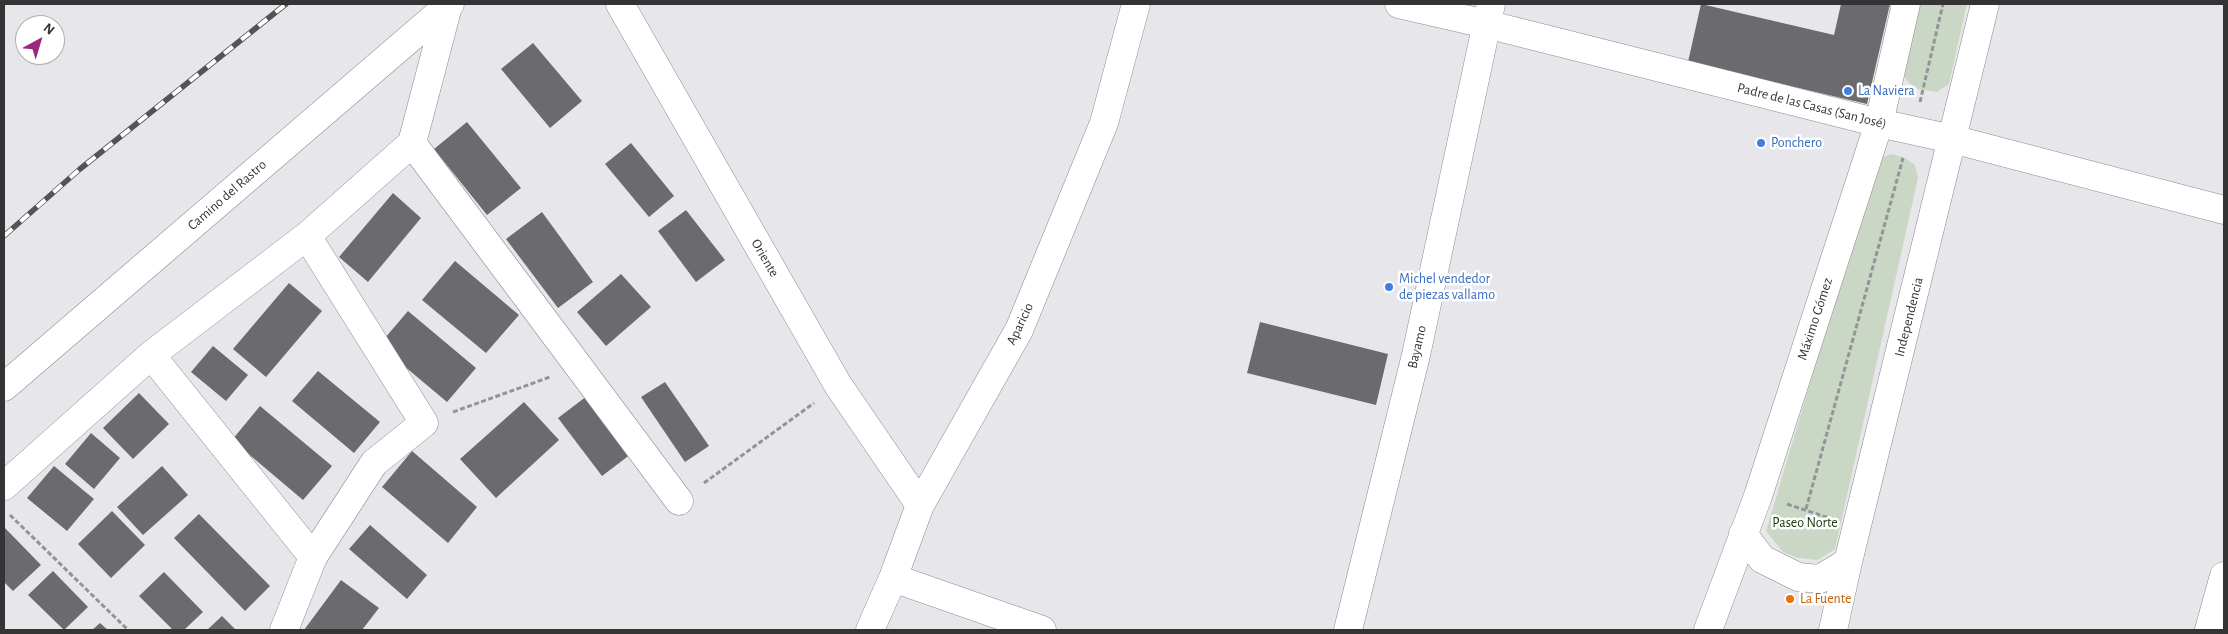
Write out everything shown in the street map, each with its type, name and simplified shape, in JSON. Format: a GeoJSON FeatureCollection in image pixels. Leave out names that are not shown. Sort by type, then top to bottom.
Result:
{"type":"FeatureCollection","features":[{"type":"Feature","properties":{"kind":"street","name":"Oriente"},"geometry":{"type":"LineString","coordinates":[[620,4],[838,385],[920,505]]}},
{"type":"Feature","properties":{"kind":"street","name":"Aparicio"},"geometry":{"type":"LineString","coordinates":[[870,630],[893,578],[920,505],[1019,330],[1104,123],[1136,4]]}},
{"type":"Feature","properties":{"kind":"street","name":"Padre de las Casas (San José)"},"geometry":{"type":"LineString","coordinates":[[1399,4],[1489,14],[1878,123],[1952,139],[2224,210]]}},
{"type":"Feature","properties":{"kind":"street","name":"Máximo Gómez"},"geometry":{"type":"LineString","coordinates":[[1708,630],[1758,496],[1878,123],[1906,4]]}},
{"type":"Feature","properties":{"kind":"street","name":"Independencia"},"geometry":{"type":"LineString","coordinates":[[1834,630],[1848,562],[1858,529],[1985,4]]}},
{"type":"Feature","properties":{"kind":"street"},"geometry":{"type":"LineString","coordinates":[[4,486],[150,355],[307,236],[412,143],[449,5]]}},
{"type":"Feature","properties":{"kind":"street","name":"Camino del Rastro"},"geometry":{"type":"LineString","coordinates":[[4,387],[449,5]]}},
{"type":"Feature","properties":{"kind":"street","name":"Bayamo"},"geometry":{"type":"LineString","coordinates":[[1348,630],[1416,355],[1489,14]]}},
{"type":"Feature","properties":{"kind":"street"},"geometry":{"type":"LineString","coordinates":[[412,143],[679,501]]}},
{"type":"Feature","properties":{"kind":"street"},"geometry":{"type":"LineString","coordinates":[[284,630],[313,557],[374,463],[424,423],[307,236]]}},
{"type":"Feature","properties":{"kind":"street"},"geometry":{"type":"LineString","coordinates":[[150,355],[313,557]]}},
{"type":"Feature","properties":{"kind":"street"},"geometry":{"type":"LineString","coordinates":[[1744,534],[1762,559],[1798,577],[1820,579],[1848,562]]}},
{"type":"Feature","properties":{"kind":"street"},"geometry":{"type":"LineString","coordinates":[[2209,630],[2224,576]]}},
{"type":"Feature","properties":{"kind":"street"},"geometry":{"type":"LineString","coordinates":[[893,578],[1042,630]]}},
{"type":"Feature","properties":{"kind":"path"},"geometry":{"type":"LineString","coordinates":[[1806,509],[1924,90],[1943,4]]}},
{"type":"Feature","properties":{"kind":"path"},"geometry":{"type":"LineString","coordinates":[[424,423],[579,367]]}},
{"type":"Feature","properties":{"kind":"path"},"geometry":{"type":"LineString","coordinates":[[679,501],[838,385]]}},
{"type":"Feature","properties":{"kind":"path"},"geometry":{"type":"LineString","coordinates":[[1758,496],[1806,509],[1858,529]]}},
{"type":"Feature","properties":{"kind":"path"},"geometry":{"type":"LineString","coordinates":[[4,510],[128,630]]}},
{"type":"Feature","properties":{"kind":"green space"},"geometry":{"type":"Polygon","coordinates":[[[1918,4],[1967,4],[1949,84],[1937,92],[1918,89],[1909,83],[1902,73],[1918,4]]]}},
{"type":"Feature","properties":{"kind":"green space","name":"Paseo Norte"},"geometry":{"type":"Polygon","coordinates":[[[1891,154],[1903,157],[1915,165],[1918,178],[1835,549],[1818,560],[1798,558],[1783,552],[1766,531],[1875,165],[1881,158],[1891,154]]]}},
{"type":"Feature","properties":{"kind":"building"},"geometry":{"type":"Polygon","coordinates":[[[1701,4],[1834,35],[1841,4],[1890,4],[1867,104],[1688,62],[1701,4]]]}},
{"type":"Feature","properties":{"kind":"building"},"geometry":{"type":"Polygon","coordinates":[[[533,43],[582,101],[550,128],[501,69],[533,43]]]}},
{"type":"Feature","properties":{"kind":"building"},"geometry":{"type":"Polygon","coordinates":[[[467,122],[521,188],[487,215],[434,149],[467,122]]]}},
{"type":"Feature","properties":{"kind":"building"},"geometry":{"type":"Polygon","coordinates":[[[631,143],[674,196],[649,217],[605,164],[631,143]]]}},
{"type":"Feature","properties":{"kind":"building"},"geometry":{"type":"Polygon","coordinates":[[[393,193],[421,218],[368,282],[339,257],[393,193]]]}},
{"type":"Feature","properties":{"kind":"building"},"geometry":{"type":"Polygon","coordinates":[[[686,210],[725,260],[696,282],[658,231],[686,210]]]}},
{"type":"Feature","properties":{"kind":"building"},"geometry":{"type":"Polygon","coordinates":[[[542,212],[593,282],[558,308],[506,239],[542,212]]]}},
{"type":"Feature","properties":{"kind":"building"},"geometry":{"type":"Polygon","coordinates":[[[455,261],[519,315],[486,353],[422,300],[455,261]]]}},
{"type":"Feature","properties":{"kind":"building"},"geometry":{"type":"Polygon","coordinates":[[[621,274],[651,307],[606,346],[577,312],[621,274]]]}},
{"type":"Feature","properties":{"kind":"building"},"geometry":{"type":"Polygon","coordinates":[[[289,283],[322,311],[266,377],[233,349],[289,283]]]}},
{"type":"Feature","properties":{"kind":"building"},"geometry":{"type":"Polygon","coordinates":[[[408,311],[476,368],[447,402],[379,345],[408,311]]]}},
{"type":"Feature","properties":{"kind":"building"},"geometry":{"type":"Polygon","coordinates":[[[1260,322],[1388,354],[1376,405],[1247,373],[1260,322]]]}},
{"type":"Feature","properties":{"kind":"building"},"geometry":{"type":"Polygon","coordinates":[[[213,346],[248,375],[226,401],[191,372],[213,346]]]}},
{"type":"Feature","properties":{"kind":"building"},"geometry":{"type":"Polygon","coordinates":[[[318,371],[380,422],[354,453],[292,401],[318,371]]]}},
{"type":"Feature","properties":{"kind":"building"},"geometry":{"type":"Polygon","coordinates":[[[665,382],[709,446],[685,462],[641,397],[665,382]]]}},
{"type":"Feature","properties":{"kind":"building"},"geometry":{"type":"Polygon","coordinates":[[[139,393],[169,424],[133,459],[103,428],[139,393]]]}},
{"type":"Feature","properties":{"kind":"building"},"geometry":{"type":"Polygon","coordinates":[[[587,396],[631,454],[602,476],[558,418],[587,396]]]}},
{"type":"Feature","properties":{"kind":"building"},"geometry":{"type":"Polygon","coordinates":[[[524,402],[559,440],[496,498],[460,459],[524,402]]]}},
{"type":"Feature","properties":{"kind":"building"},"geometry":{"type":"Polygon","coordinates":[[[260,406],[332,466],[303,500],[232,440],[260,406]]]}},
{"type":"Feature","properties":{"kind":"building"},"geometry":{"type":"Polygon","coordinates":[[[91,433],[120,458],[94,489],[65,464],[91,433]]]}},
{"type":"Feature","properties":{"kind":"building"},"geometry":{"type":"Polygon","coordinates":[[[412,451],[477,507],[448,543],[382,487],[412,451]]]}},
{"type":"Feature","properties":{"kind":"building"},"geometry":{"type":"Polygon","coordinates":[[[54,466],[94,499],[67,531],[27,498],[54,466]]]}},
{"type":"Feature","properties":{"kind":"building"},"geometry":{"type":"Polygon","coordinates":[[[162,466],[188,495],[143,535],[117,507],[162,466]]]}},
{"type":"Feature","properties":{"kind":"building"},"geometry":{"type":"Polygon","coordinates":[[[112,511],[145,545],[111,578],[78,544],[112,511]]]}},
{"type":"Feature","properties":{"kind":"building"},"geometry":{"type":"Polygon","coordinates":[[[199,514],[270,586],[245,611],[174,538],[199,514]]]}},
{"type":"Feature","properties":{"kind":"building"},"geometry":{"type":"Polygon","coordinates":[[[370,525],[427,575],[407,599],[349,549],[370,525]]]}},
{"type":"Feature","properties":{"kind":"building"},"geometry":{"type":"Polygon","coordinates":[[[4,527],[41,565],[13,591],[4,582],[4,527]]]}},
{"type":"Feature","properties":{"kind":"building"},"geometry":{"type":"Polygon","coordinates":[[[53,571],[88,607],[64,630],[28,595],[53,571]]]}},
{"type":"Feature","properties":{"kind":"building"},"geometry":{"type":"Polygon","coordinates":[[[164,572],[203,612],[184,630],[173,630],[139,596],[164,572]]]}},
{"type":"Feature","properties":{"kind":"building"},"geometry":{"type":"Polygon","coordinates":[[[341,580],[379,608],[362,630],[304,630],[341,580]]]}},
{"type":"Feature","properties":{"kind":"building"},"geometry":{"type":"Polygon","coordinates":[[[222,616],[236,630],[207,630],[222,616]]]}},
{"type":"Feature","properties":{"kind":"building"},"geometry":{"type":"Polygon","coordinates":[[[100,623],[108,630],[92,630],[100,623]]]}},
{"type":"Feature","properties":{"kind":"railway"},"geometry":{"type":"LineString","coordinates":[[4,236],[80,169],[286,4]]}},
{"type":"Feature","properties":{"kind":"place","name":"La Naviera"},"geometry":{"type":"Point","coordinates":[1848,91]}},
{"type":"Feature","properties":{"kind":"place","name":"Ponchero"},"geometry":{"type":"Point","coordinates":[1761,143]}},
{"type":"Feature","properties":{"kind":"place","name":"Michel vendedor de piezas vallamo"},"geometry":{"type":"Point","coordinates":[1389,287]}},
{"type":"Feature","properties":{"kind":"place","name":"La Fuente"},"geometry":{"type":"Point","coordinates":[1790,599]}}]}
